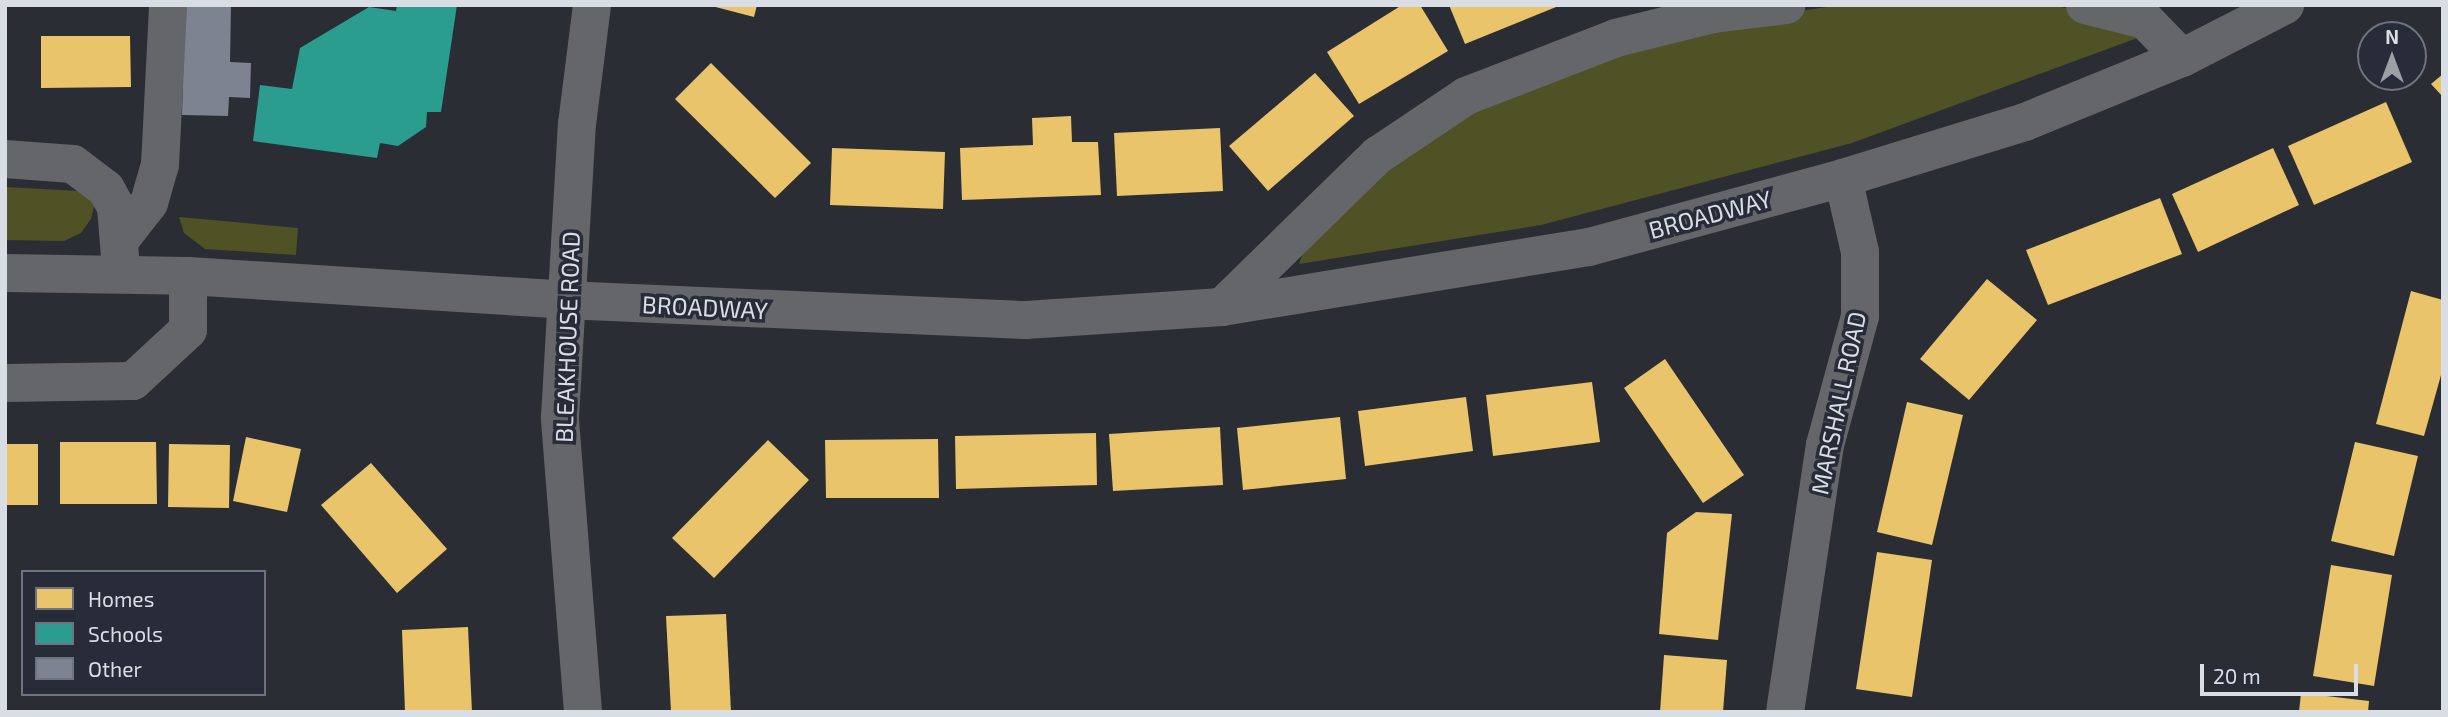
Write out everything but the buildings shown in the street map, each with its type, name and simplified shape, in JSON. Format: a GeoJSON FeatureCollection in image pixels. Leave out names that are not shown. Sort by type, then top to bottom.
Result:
{"type":"FeatureCollection","features":[{"type":"Feature","properties":{"kind":"street"},"geometry":{"type":"LineString","coordinates":[[120,258],[149,203],[160,165],[168,5]]}},
{"type":"Feature","properties":{"kind":"street","name":"BLEAKHOUSE ROAD"},"geometry":{"type":"LineString","coordinates":[[583,712],[560,417],[577,124],[592,5]]}},
{"type":"Feature","properties":{"kind":"street"},"geometry":{"type":"LineString","coordinates":[[1222,307],[1378,155],[1466,96],[1616,38],[1713,14],[1786,5]]}},
{"type":"Feature","properties":{"kind":"street"},"geometry":{"type":"LineString","coordinates":[[2085,5],[2145,20],[2182,58]]}},
{"type":"Feature","properties":{"kind":"street","name":"BROADWAY"},"geometry":{"type":"LineString","coordinates":[[5,273],[120,258],[188,276],[565,300],[1026,320],[1222,307],[1589,247],[1843,178],[2025,122],[2182,58],[2285,5]]}},
{"type":"Feature","properties":{"kind":"street"},"geometry":{"type":"LineString","coordinates":[[5,159],[73,164],[106,189],[116,207],[120,258]]}},
{"type":"Feature","properties":{"kind":"street","name":"MARSHALL ROAD"},"geometry":{"type":"LineString","coordinates":[[1786,712],[1825,445],[1860,317],[1860,252],[1843,178]]}},
{"type":"Feature","properties":{"kind":"street"},"geometry":{"type":"LineString","coordinates":[[5,383],[134,381],[188,330],[188,276]]}},
{"type":"Feature","properties":{"kind":"green space"},"geometry":{"type":"Polygon","coordinates":[[[1840,5],[2050,5],[2114,17],[2140,37],[1852,143],[1541,225],[1299,264],[1305,247],[1388,159],[1500,98],[1714,24],[1840,5]]]}},
{"type":"Feature","properties":{"kind":"green space"},"geometry":{"type":"Polygon","coordinates":[[[5,187],[80,191],[95,202],[91,219],[81,233],[64,241],[5,240],[5,187]]]}},
{"type":"Feature","properties":{"kind":"green space"},"geometry":{"type":"Polygon","coordinates":[[[179,217],[298,228],[296,255],[205,249],[184,233],[179,217]]]}}]}
